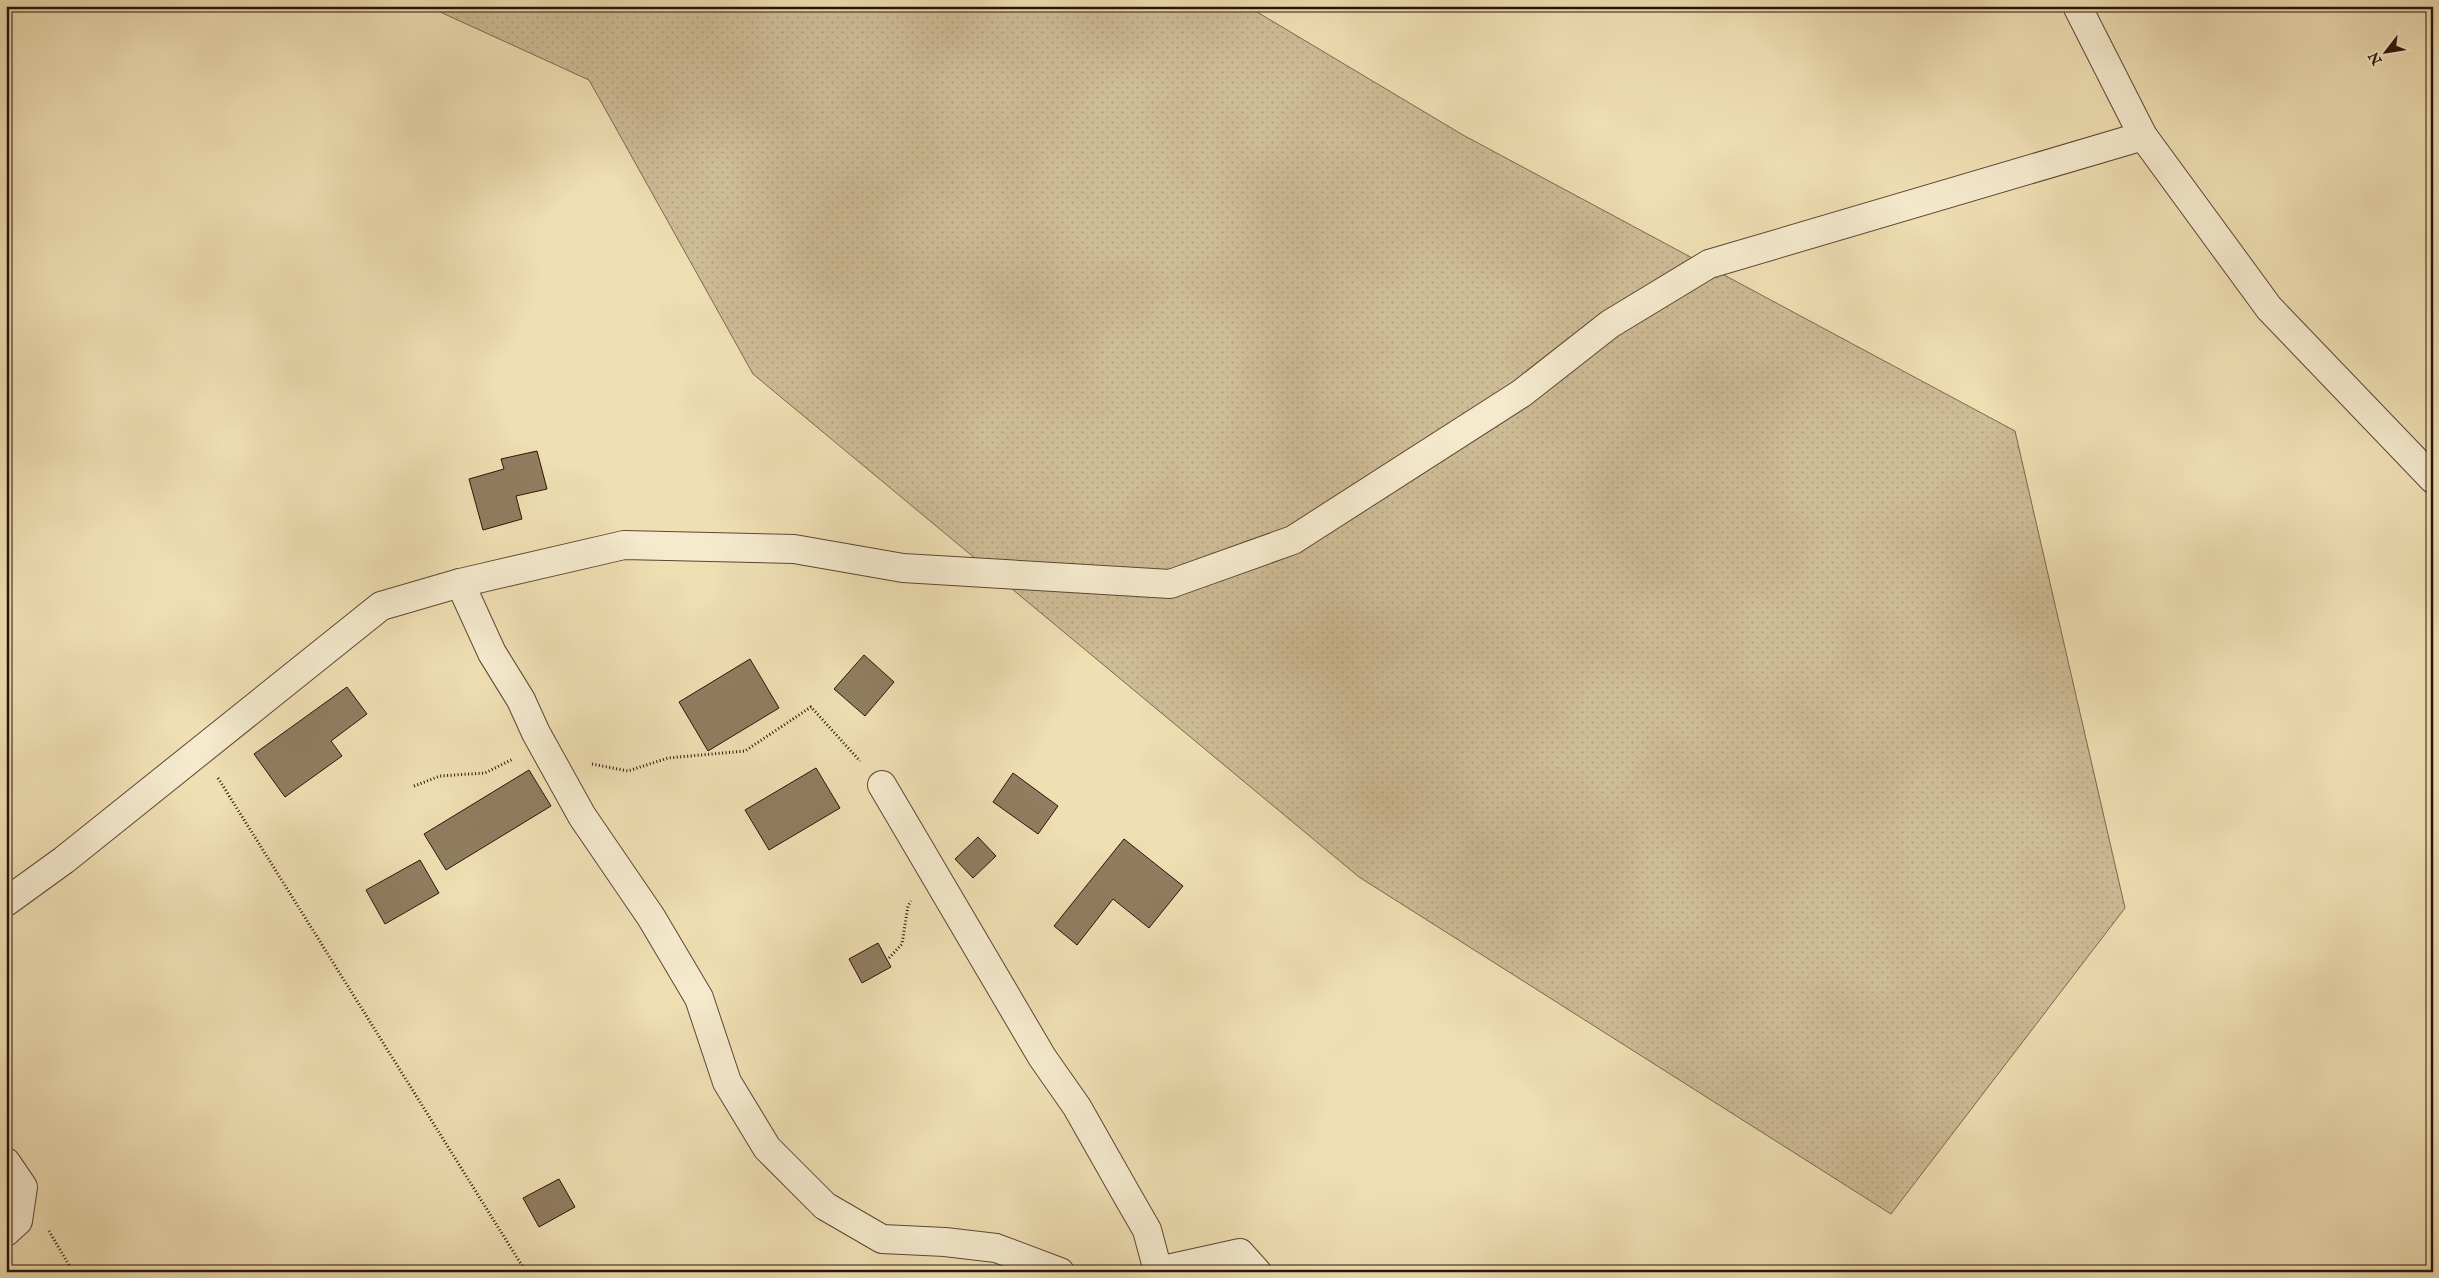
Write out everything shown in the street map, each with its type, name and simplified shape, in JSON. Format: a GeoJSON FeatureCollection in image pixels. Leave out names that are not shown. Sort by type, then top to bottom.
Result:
{"type":"FeatureCollection","features":[{"type":"Feature","properties":{"kind":"street"},"geometry":{"type":"LineString","coordinates":[[2077,6],[2143,136],[2269,308],[2433,479]]}},
{"type":"Feature","properties":{"kind":"street"},"geometry":{"type":"LineString","coordinates":[[6,902],[64,860],[380,606],[460,583],[624,544],[794,549],[903,568],[1170,584],[1293,540],[1522,393],[1610,324],[1709,264],[2143,136]]}},
{"type":"Feature","properties":{"kind":"street"},"geometry":{"type":"LineString","coordinates":[[460,583],[492,653],[521,700],[536,733],[582,816],[651,917],[699,998],[727,1082],[767,1148],[825,1206],[882,1239],[945,1242],[996,1248],[1060,1272]]}},
{"type":"Feature","properties":{"kind":"street"},"geometry":{"type":"LineString","coordinates":[[882,785],[938,883],[1042,1056],[1077,1108],[1147,1230],[1156,1271],[1240,1254],[1257,1272]]}},
{"type":"Feature","properties":{"kind":"street"},"geometry":{"type":"LineString","coordinates":[[6,1162],[22,1188],[18,1222],[6,1232]]}},
{"type":"Feature","properties":{"kind":"path"},"geometry":{"type":"LineString","coordinates":[[590,764],[628,771],[668,758],[745,751],[811,707],[882,785]]}},
{"type":"Feature","properties":{"kind":"path"},"geometry":{"type":"LineString","coordinates":[[201,750],[526,1272]]}},
{"type":"Feature","properties":{"kind":"path"},"geometry":{"type":"LineString","coordinates":[[414,786],[440,776],[485,773],[521,755]]}},
{"type":"Feature","properties":{"kind":"path"},"geometry":{"type":"LineString","coordinates":[[889,958],[902,944],[908,906],[918,892],[938,883]]}},
{"type":"Feature","properties":{"kind":"shaded area"},"geometry":{"type":"Polygon","coordinates":[[[427,6],[1247,6],[1463,135],[2015,431],[2125,908],[1891,1214],[1359,877],[753,374],[589,80],[427,6]]]}},
{"type":"Feature","properties":{"kind":"building"},"geometry":{"type":"Polygon","coordinates":[[[537,451],[547,489],[516,496],[522,519],[483,530],[469,479],[504,469],[501,459],[537,451]]]}},
{"type":"Feature","properties":{"kind":"building"},"geometry":{"type":"Polygon","coordinates":[[[864,655],[894,682],[865,716],[834,689],[864,655]]]}},
{"type":"Feature","properties":{"kind":"building"},"geometry":{"type":"Polygon","coordinates":[[[750,659],[779,708],[708,751],[679,702],[750,659]]]}},
{"type":"Feature","properties":{"kind":"building"},"geometry":{"type":"Polygon","coordinates":[[[347,687],[367,714],[331,741],[342,756],[285,797],[254,754],[347,687]]]}},
{"type":"Feature","properties":{"kind":"building"},"geometry":{"type":"Polygon","coordinates":[[[816,768],[840,808],[769,850],[745,810],[816,768]]]}},
{"type":"Feature","properties":{"kind":"building"},"geometry":{"type":"Polygon","coordinates":[[[529,770],[551,806],[446,870],[424,834],[529,770]]]}},
{"type":"Feature","properties":{"kind":"building"},"geometry":{"type":"Polygon","coordinates":[[[1013,773],[1058,806],[1038,834],[993,802],[1013,773]]]}},
{"type":"Feature","properties":{"kind":"building"},"geometry":{"type":"Polygon","coordinates":[[[978,837],[996,856],[973,878],[955,859],[978,837]]]}},
{"type":"Feature","properties":{"kind":"building"},"geometry":{"type":"Polygon","coordinates":[[[1124,839],[1183,886],[1149,928],[1113,899],[1077,945],[1054,926],[1124,839]]]}},
{"type":"Feature","properties":{"kind":"building"},"geometry":{"type":"Polygon","coordinates":[[[420,860],[439,893],[385,924],[366,890],[420,860]]]}},
{"type":"Feature","properties":{"kind":"building"},"geometry":{"type":"Polygon","coordinates":[[[878,943],[891,967],[862,983],[849,959],[878,943]]]}},
{"type":"Feature","properties":{"kind":"building"},"geometry":{"type":"Polygon","coordinates":[[[559,1179],[575,1207],[539,1227],[523,1198],[559,1179]]]}},
{"type":"Feature","properties":{"kind":"building"},"geometry":{"type":"Polygon","coordinates":[[[721,1267],[723,1272],[712,1272],[721,1267]]]}}]}
